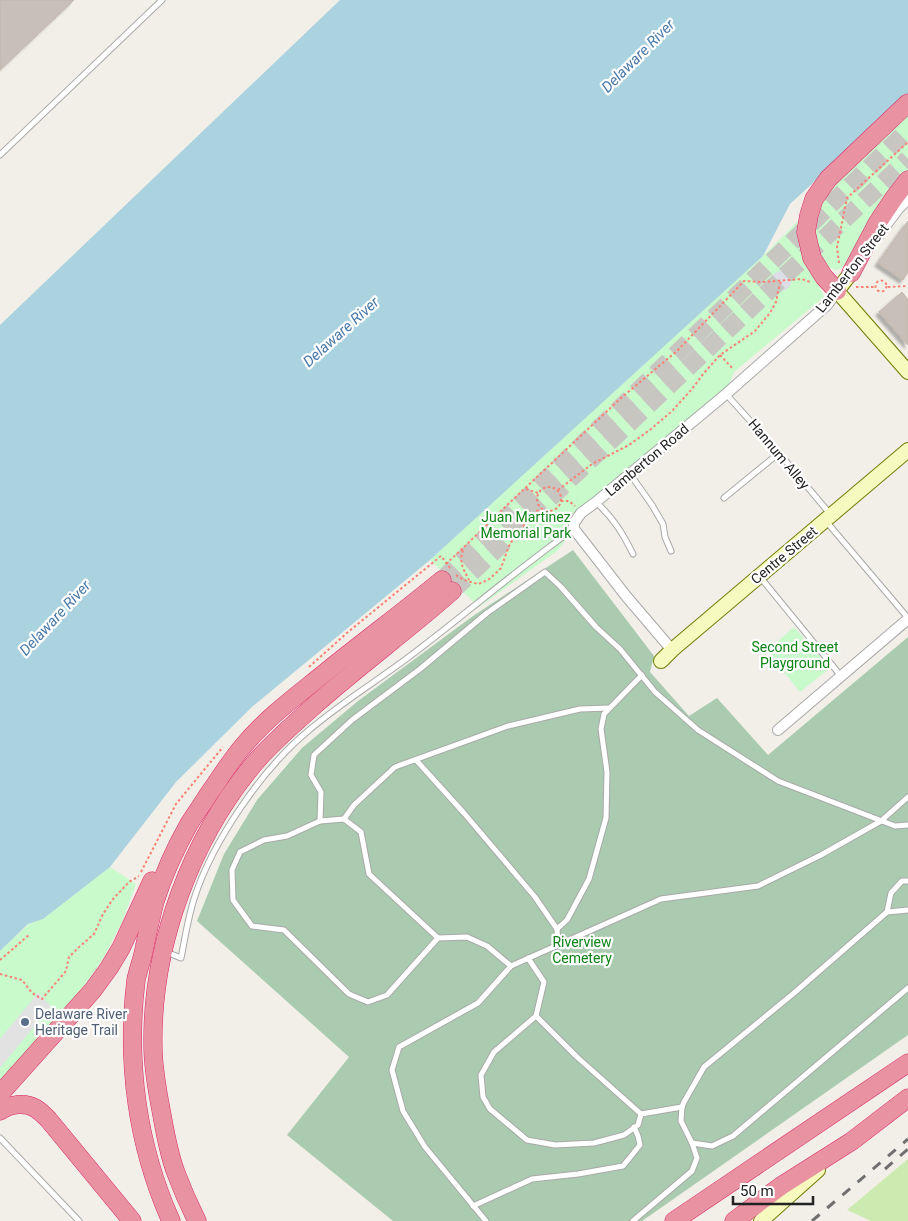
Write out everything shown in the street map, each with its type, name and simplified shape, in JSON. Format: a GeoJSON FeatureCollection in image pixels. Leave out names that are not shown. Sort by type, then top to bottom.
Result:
{"type":"FeatureCollection","features":[{"type":"Feature","properties":{"kind":"highway"},"geometry":{"type":"LineString","coordinates":[[838,291],[824,277],[812,258],[806,232],[814,199],[828,179],[908,103]]}},
{"type":"Feature","properties":{"kind":"highway"},"geometry":{"type":"LineString","coordinates":[[849,275],[884,214],[908,180]]}},
{"type":"Feature","properties":{"kind":"highway"},"geometry":{"type":"LineString","coordinates":[[196,1221],[175,1171],[166,1142],[156,1086],[153,1047],[155,1002],[164,950],[176,906],[189,869],[208,831],[237,786],[258,759],[286,731],[345,679],[400,636],[449,576]]}},
{"type":"Feature","properties":{"kind":"highway"},"geometry":{"type":"LineString","coordinates":[[0,1094],[93,990],[109,968],[121,948],[162,856],[189,824],[227,766],[244,744],[284,706],[449,576]]}},
{"type":"Feature","properties":{"kind":"highway"},"geometry":{"type":"LineString","coordinates":[[171,1221],[155,1179],[139,1118],[132,1059],[133,1022],[137,978],[156,900],[189,824]]}},
{"type":"Feature","properties":{"kind":"highway"},"geometry":{"type":"LineString","coordinates":[[674,1221],[908,1063]]}},
{"type":"Feature","properties":{"kind":"highway"},"geometry":{"type":"LineString","coordinates":[[734,1221],[782,1186],[852,1140],[908,1098]]}},
{"type":"Feature","properties":{"kind":"highway"},"geometry":{"type":"LineString","coordinates":[[0,1111],[22,1104],[32,1106],[44,1115],[132,1221]]}},
{"type":"Feature","properties":{"kind":"street","name":"Lamberton Street"},"geometry":{"type":"LineString","coordinates":[[726,394],[826,305],[898,209],[908,199]]}},
{"type":"Feature","properties":{"kind":"street"},"geometry":{"type":"LineString","coordinates":[[838,291],[908,372]]}},
{"type":"Feature","properties":{"kind":"street","name":"Lamberton Road"},"geometry":{"type":"LineString","coordinates":[[572,531],[574,523],[581,513],[726,394]]}},
{"type":"Feature","properties":{"kind":"street","name":"Centre Street"},"geometry":{"type":"LineString","coordinates":[[661,661],[908,450]]}},
{"type":"Feature","properties":{"kind":"street"},"geometry":{"type":"LineString","coordinates":[[572,531],[672,650]]}},
{"type":"Feature","properties":{"kind":"street"},"geometry":{"type":"LineString","coordinates":[[778,730],[908,619]]}},
{"type":"Feature","properties":{"kind":"street"},"geometry":{"type":"LineString","coordinates":[[761,1221],[852,1140]]}},
{"type":"Feature","properties":{"kind":"lane"},"geometry":{"type":"LineString","coordinates":[[0,156],[162,0]]}},
{"type":"Feature","properties":{"kind":"lane","name":"Hannum Alley"},"geometry":{"type":"LineString","coordinates":[[726,394],[780,453],[828,518],[908,619]]}},
{"type":"Feature","properties":{"kind":"lane"},"geometry":{"type":"LineString","coordinates":[[724,498],[780,453]]}},
{"type":"Feature","properties":{"kind":"lane"},"geometry":{"type":"LineString","coordinates":[[630,474],[663,524],[665,537],[671,551]]}},
{"type":"Feature","properties":{"kind":"lane"},"geometry":{"type":"LineString","coordinates":[[596,502],[611,516],[633,554]]}},
{"type":"Feature","properties":{"kind":"lane"},"geometry":{"type":"LineString","coordinates":[[164,950],[181,958],[194,899],[216,850],[241,808],[277,762],[294,744],[337,707],[405,661],[496,588],[572,531]]}},
{"type":"Feature","properties":{"kind":"lane"},"geometry":{"type":"LineString","coordinates":[[320,821],[321,792],[311,776],[314,755],[352,720],[420,669],[487,613],[545,572],[561,587],[596,627],[620,649],[655,692],[698,730],[778,781],[895,826],[908,825]]}},
{"type":"Feature","properties":{"kind":"lane"},"geometry":{"type":"LineString","coordinates":[[759,576],[841,676]]}},
{"type":"Feature","properties":{"kind":"lane"},"geometry":{"type":"LineString","coordinates":[[556,929],[567,920],[589,879],[606,818],[607,772],[601,729],[604,714],[642,675]]}},
{"type":"Feature","properties":{"kind":"lane"},"geometry":{"type":"LineString","coordinates":[[344,819],[354,805],[395,767],[508,726],[580,709],[609,708]]}},
{"type":"Feature","properties":{"kind":"lane"},"geometry":{"type":"LineString","coordinates":[[416,760],[535,897],[556,929],[558,945]]}},
{"type":"Feature","properties":{"kind":"lane"},"geometry":{"type":"LineString","coordinates":[[486,1221],[425,1147],[403,1111],[392,1070],[399,1047],[478,1003],[510,966],[661,899],[758,886],[821,855],[881,821],[908,797]]}},
{"type":"Feature","properties":{"kind":"lane"},"geometry":{"type":"LineString","coordinates":[[438,938],[387,995],[368,1002],[349,994],[284,930],[252,926],[233,900],[232,870],[240,852],[264,840],[287,836],[320,821],[344,819],[361,832],[369,874],[438,938],[467,937],[487,946],[510,966]]}},
{"type":"Feature","properties":{"kind":"lane"},"geometry":{"type":"LineString","coordinates":[[887,912],[891,893],[902,881],[908,881]]}},
{"type":"Feature","properties":{"kind":"lane"},"geometry":{"type":"LineString","coordinates":[[633,1221],[692,1171],[697,1158],[681,1120],[682,1107],[704,1067],[801,987],[887,912],[908,910]]}},
{"type":"Feature","properties":{"kind":"lane"},"geometry":{"type":"LineString","coordinates":[[528,958],[544,982],[536,1016],[494,1052],[481,1075],[483,1098],[490,1109],[527,1140],[554,1145],[594,1144],[624,1135],[638,1125],[641,1114]]}},
{"type":"Feature","properties":{"kind":"lane"},"geometry":{"type":"LineString","coordinates":[[692,1143],[712,1146],[733,1136],[908,988]]}},
{"type":"Feature","properties":{"kind":"lane"},"geometry":{"type":"LineString","coordinates":[[536,1016],[576,1057],[641,1114]]}},
{"type":"Feature","properties":{"kind":"lane"},"geometry":{"type":"LineString","coordinates":[[641,1114],[682,1107]]}},
{"type":"Feature","properties":{"kind":"lane"},"geometry":{"type":"LineString","coordinates":[[473,1206],[532,1180],[623,1166],[640,1145],[634,1127]]}},
{"type":"Feature","properties":{"kind":"lane"},"geometry":{"type":"LineString","coordinates":[[0,1138],[79,1221]]}},
{"type":"Feature","properties":{"kind":"path"},"geometry":{"type":"LineString","coordinates":[[908,142],[846,198],[838,247],[849,275],[876,287],[880,292],[884,291],[887,287],[908,286]]}},
{"type":"Feature","properties":{"kind":"path"},"geometry":{"type":"LineString","coordinates":[[449,576],[464,548],[621,398],[677,351],[744,280],[762,282],[802,279],[814,284]]}},
{"type":"Feature","properties":{"kind":"path"},"geometry":{"type":"LineString","coordinates":[[558,490],[592,464],[629,445],[672,411],[720,355],[755,331],[763,322],[777,300],[781,281]]}},
{"type":"Feature","properties":{"kind":"path"},"geometry":{"type":"LineString","coordinates":[[876,287],[878,282],[882,281],[885,282],[887,287]]}},
{"type":"Feature","properties":{"kind":"path"},"geometry":{"type":"LineString","coordinates":[[720,355],[733,369]]}},
{"type":"Feature","properties":{"kind":"path"},"geometry":{"type":"LineString","coordinates":[[550,512],[540,508],[536,501],[540,490],[547,487],[558,490],[561,501],[557,508],[550,512],[545,524],[549,530],[560,536],[572,531]]}},
{"type":"Feature","properties":{"kind":"path"},"geometry":{"type":"LineString","coordinates":[[526,488],[538,494]]}},
{"type":"Feature","properties":{"kind":"path"},"geometry":{"type":"LineString","coordinates":[[561,501],[569,501],[577,508]]}},
{"type":"Feature","properties":{"kind":"path"},"geometry":{"type":"LineString","coordinates":[[449,576],[478,584],[488,580],[501,568],[509,546],[516,534],[540,508]]}},
{"type":"Feature","properties":{"kind":"path"},"geometry":{"type":"LineString","coordinates":[[464,548],[460,560],[469,580]]}},
{"type":"Feature","properties":{"kind":"path"},"geometry":{"type":"LineString","coordinates":[[309,666],[441,556],[449,576]]}},
{"type":"Feature","properties":{"kind":"path"},"geometry":{"type":"LineString","coordinates":[[0,974],[22,980],[32,993],[42,998],[66,972],[69,957],[94,934],[113,898],[129,882],[139,876],[176,804],[226,744]]}},
{"type":"Feature","properties":{"kind":"path"},"geometry":{"type":"LineString","coordinates":[[0,960],[30,934]]}},
{"type":"Feature","properties":{"kind":"green space"},"geometry":{"type":"Polygon","coordinates":[[[908,113],[908,172],[846,265],[837,270],[827,267],[821,262],[813,230],[822,191],[908,113]]]}},
{"type":"Feature","properties":{"kind":"green space","name":"Juan Martinez Memorial Park"},"geometry":{"type":"Polygon","coordinates":[[[799,220],[807,259],[824,297],[734,372],[726,394],[596,502],[557,551],[479,607],[430,560],[763,256],[799,220]]]}},
{"type":"Feature","properties":{"kind":"green space","name":"Riverview Cemetery"},"geometry":{"type":"Polygon","coordinates":[[[573,550],[654,656],[650,672],[689,716],[717,698],[768,755],[908,637],[908,1035],[642,1221],[393,1221],[287,1135],[349,1057],[197,921],[224,854],[257,800],[302,748],[358,701],[473,616],[573,550]]]}},
{"type":"Feature","properties":{"kind":"green space","name":"Second Street Playground"},"geometry":{"type":"Polygon","coordinates":[[[794,627],[830,668],[800,692],[767,651],[794,627]]]}},
{"type":"Feature","properties":{"kind":"green space"},"geometry":{"type":"Polygon","coordinates":[[[110,867],[136,884],[122,922],[103,959],[86,983],[0,1083],[0,951],[29,924],[43,919],[110,867]]]}},
{"type":"Feature","properties":{"kind":"green space"},"geometry":{"type":"Polygon","coordinates":[[[908,1159],[908,1221],[871,1221],[847,1210],[908,1159]]]}},
{"type":"Feature","properties":{"kind":"shaded area"},"geometry":{"type":"Polygon","coordinates":[[[781,271],[788,274],[791,281],[788,288],[781,291],[774,288],[771,281],[774,274],[781,271]]]}},
{"type":"Feature","properties":{"kind":"shaded area","name":"Delaware River Heritage Trail"},"geometry":{"type":"Polygon","coordinates":[[[38,993],[51,1006],[0,1068],[0,1039],[38,993]]]}},
{"type":"Feature","properties":{"kind":"water","name":"Delaware River"},"geometry":{"type":"Polygon","coordinates":[[[340,0],[908,0],[908,96],[790,204],[763,256],[430,560],[253,706],[176,782],[110,867],[43,919],[28,924],[0,951],[0,325],[340,0]]]}},
{"type":"Feature","properties":{"kind":"building"},"geometry":{"type":"Polygon","coordinates":[[[0,0],[74,0],[0,70],[0,0]]]}},
{"type":"Feature","properties":{"kind":"building"},"geometry":{"type":"Polygon","coordinates":[[[908,221],[908,272],[903,280],[878,263],[908,221]]]}},
{"type":"Feature","properties":{"kind":"building"},"geometry":{"type":"Polygon","coordinates":[[[902,292],[908,300],[908,345],[879,312],[902,292]]]}},
{"type":"Feature","properties":{"kind":"tunnel"},"geometry":{"type":"LineString","coordinates":[[442,580],[908,130]]}},
{"type":"Feature","properties":{"kind":"tunnel"},"geometry":{"type":"LineString","coordinates":[[452,591],[908,159]]}},
{"type":"Feature","properties":{"kind":"railway"},"geometry":{"type":"LineString","coordinates":[[812,1221],[908,1139]]}},
{"type":"Feature","properties":{"kind":"railway"},"geometry":{"type":"LineString","coordinates":[[885,1169],[908,1149]]}},
{"type":"Feature","properties":{"kind":"place","name":"Delaware River Heritage Trail"},"geometry":{"type":"Point","coordinates":[25,1022]}}]}
